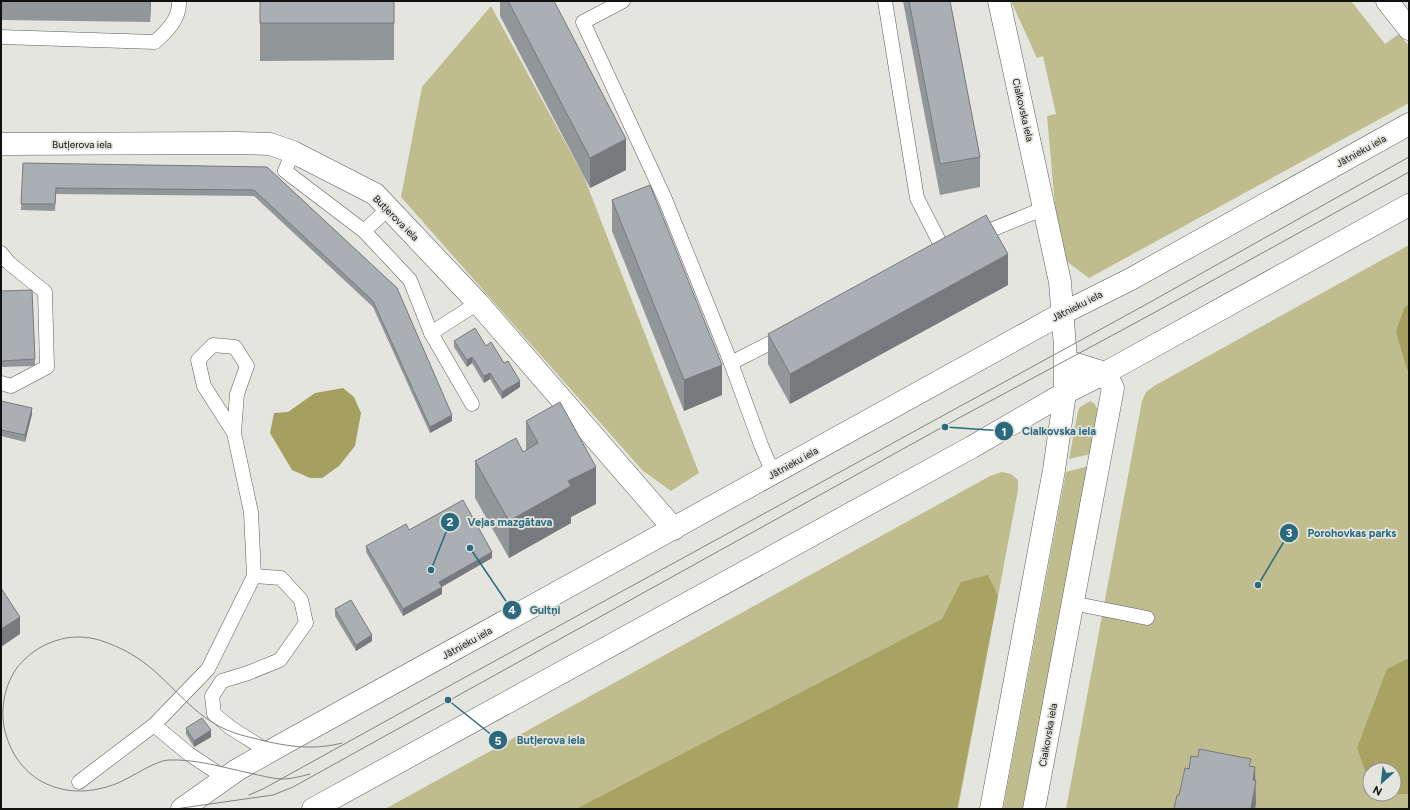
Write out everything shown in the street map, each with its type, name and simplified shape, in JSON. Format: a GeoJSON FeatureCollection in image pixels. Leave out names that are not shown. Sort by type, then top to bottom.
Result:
{"type":"FeatureCollection","features":[{"type":"Feature","properties":{"kind":"street","name":"Cialkovska iela"},"geometry":{"type":"LineString","coordinates":[[991,809],[1054,470],[1065,393],[1066,361],[1060,282],[999,1]]}},
{"type":"Feature","properties":{"kind":"street"},"geometry":{"type":"LineString","coordinates":[[1387,1],[1409,29]]}},
{"type":"Feature","properties":{"kind":"street","name":"Jātnieku iela"},"geometry":{"type":"LineString","coordinates":[[182,809],[237,770],[269,752],[1063,313],[1131,278],[1409,124]]}},
{"type":"Feature","properties":{"kind":"street","name":"Butļerova iela"},"geometry":{"type":"LineString","coordinates":[[1,146],[237,143],[270,144],[293,152],[375,194],[478,303],[674,529]]}},
{"type":"Feature","properties":{"kind":"street"},"geometry":{"type":"LineString","coordinates":[[313,809],[972,447],[1065,393],[1105,373],[1409,205]]}},
{"type":"Feature","properties":{"kind":"street"},"geometry":{"type":"LineString","coordinates":[[1066,361],[1105,373]]}},
{"type":"Feature","properties":{"kind":"street","name":"Cialkovska iela"},"geometry":{"type":"LineString","coordinates":[[1034,809],[1113,388],[1105,373]]}},
{"type":"Feature","properties":{"kind":"lane"},"geometry":{"type":"LineString","coordinates":[[1,37],[154,42],[169,28],[180,9],[179,1]]}},
{"type":"Feature","properties":{"kind":"lane"},"geometry":{"type":"LineString","coordinates":[[623,1],[583,22],[665,199],[731,363],[773,474]]}},
{"type":"Feature","properties":{"kind":"lane"},"geometry":{"type":"LineString","coordinates":[[885,1],[917,198],[943,249]]}},
{"type":"Feature","properties":{"kind":"lane"},"geometry":{"type":"LineString","coordinates":[[293,152],[285,171],[364,231],[410,280],[431,333],[472,404]]}},
{"type":"Feature","properties":{"kind":"lane"},"geometry":{"type":"LineString","coordinates":[[364,231],[389,208]]}},
{"type":"Feature","properties":{"kind":"lane"},"geometry":{"type":"LineString","coordinates":[[929,256],[1044,208]]}},
{"type":"Feature","properties":{"kind":"lane"},"geometry":{"type":"LineString","coordinates":[[1,383],[10,386],[47,367],[46,292],[4,262]]}},
{"type":"Feature","properties":{"kind":"lane"},"geometry":{"type":"LineString","coordinates":[[431,333],[478,303]]}},
{"type":"Feature","properties":{"kind":"lane"},"geometry":{"type":"LineString","coordinates":[[731,363],[763,348],[797,328]]}},
{"type":"Feature","properties":{"kind":"lane"},"geometry":{"type":"LineString","coordinates":[[79,782],[154,725],[208,669],[254,576],[250,512],[234,433],[237,394],[247,366],[236,347],[213,345],[198,360],[204,386],[234,433]]}},
{"type":"Feature","properties":{"kind":"lane"},"geometry":{"type":"LineString","coordinates":[[254,576],[281,578],[301,600],[306,623],[280,660],[222,681],[212,696],[214,714],[231,728],[269,752]]}},
{"type":"Feature","properties":{"kind":"lane"},"geometry":{"type":"LineString","coordinates":[[1072,603],[1147,618]]}},
{"type":"Feature","properties":{"kind":"lane"},"geometry":{"type":"LineString","coordinates":[[154,725],[189,754],[226,778]]}},
{"type":"Feature","properties":{"kind":"shaded area"},"geometry":{"type":"Polygon","coordinates":[[[1011,1],[1351,1],[1385,44],[1399,34],[1409,46],[1409,103],[1089,278],[1065,260],[1056,217],[1047,116],[1056,114],[1043,56],[1037,58],[1011,1]]]}},
{"type":"Feature","properties":{"kind":"shaded area"},"geometry":{"type":"Polygon","coordinates":[[[491,6],[584,177],[699,473],[671,491],[642,470],[401,197],[422,87],[491,6]]]}},
{"type":"Feature","properties":{"kind":"shaded area"},"geometry":{"type":"Polygon","coordinates":[[[1409,245],[1409,809],[1066,809],[1142,401],[1146,392],[1154,386],[1409,245]]]}},
{"type":"Feature","properties":{"kind":"shaded area"},"geometry":{"type":"Polygon","coordinates":[[[1409,304],[1409,371],[1407,369],[1396,332],[1404,308],[1409,304]]]}},
{"type":"Feature","properties":{"kind":"shaded area"},"geometry":{"type":"Polygon","coordinates":[[[343,388],[354,397],[361,413],[355,446],[339,466],[322,478],[310,478],[292,470],[270,433],[274,413],[288,412],[315,393],[343,388]]]}},
{"type":"Feature","properties":{"kind":"shaded area"},"geometry":{"type":"Polygon","coordinates":[[[1090,401],[1095,404],[1099,413],[1091,454],[1069,459],[1078,411],[1080,407],[1090,401]]]}},
{"type":"Feature","properties":{"kind":"shaded area"},"geometry":{"type":"Polygon","coordinates":[[[1089,466],[1024,809],[1003,809],[1066,472],[1089,466]]]}},
{"type":"Feature","properties":{"kind":"shaded area"},"geometry":{"type":"Polygon","coordinates":[[[1002,472],[1011,474],[1018,480],[1018,490],[958,809],[385,809],[990,476],[1002,472]]]}},
{"type":"Feature","properties":{"kind":"shaded area"},"geometry":{"type":"Polygon","coordinates":[[[988,575],[998,596],[957,809],[576,809],[942,619],[961,582],[988,575]]]}},
{"type":"Feature","properties":{"kind":"shaded area"},"geometry":{"type":"Polygon","coordinates":[[[1409,658],[1409,794],[1402,794],[1402,762],[1362,762],[1357,748],[1387,669],[1409,658]]]}},
{"type":"Feature","properties":{"kind":"building"},"geometry":{"type":"Polygon","coordinates":[[[260,1],[394,1],[394,23],[260,23],[260,1]]]}},
{"type":"Feature","properties":{"kind":"building"},"geometry":{"type":"Polygon","coordinates":[[[508,1],[554,1],[626,139],[590,158],[508,1]]]}},
{"type":"Feature","properties":{"kind":"building"},"geometry":{"type":"Polygon","coordinates":[[[909,1],[950,1],[980,157],[940,164],[909,1]]]}},
{"type":"Feature","properties":{"kind":"building"},"geometry":{"type":"Polygon","coordinates":[[[23,163],[267,167],[397,288],[452,415],[430,427],[373,301],[254,190],[56,188],[55,204],[21,204],[23,163]]]}},
{"type":"Feature","properties":{"kind":"building"},"geometry":{"type":"Polygon","coordinates":[[[650,185],[722,365],[684,380],[612,200],[650,185]]]}},
{"type":"Feature","properties":{"kind":"building"},"geometry":{"type":"Polygon","coordinates":[[[986,215],[1008,254],[790,374],[768,334],[986,215]]]}},
{"type":"Feature","properties":{"kind":"building"},"geometry":{"type":"Polygon","coordinates":[[[32,290],[35,359],[1,361],[1,291],[32,290]]]}},
{"type":"Feature","properties":{"kind":"building"},"geometry":{"type":"Polygon","coordinates":[[[475,328],[486,346],[491,342],[504,363],[508,361],[520,381],[502,392],[490,373],[484,376],[472,357],[467,360],[454,341],[475,328]]]}},
{"type":"Feature","properties":{"kind":"building"},"geometry":{"type":"Polygon","coordinates":[[[1,401],[32,408],[25,435],[1,430],[1,401]]]}},
{"type":"Feature","properties":{"kind":"building"},"geometry":{"type":"Polygon","coordinates":[[[560,402],[596,467],[568,481],[571,486],[509,521],[475,461],[516,438],[523,452],[538,443],[526,421],[560,402]]]}},
{"type":"Feature","properties":{"kind":"building"},"geometry":{"type":"Polygon","coordinates":[[[463,500],[492,552],[439,582],[442,587],[403,609],[366,546],[406,524],[409,530],[463,500]]]}},
{"type":"Feature","properties":{"kind":"building"},"geometry":{"type":"Polygon","coordinates":[[[1,588],[20,617],[1,629],[1,588]]]}},
{"type":"Feature","properties":{"kind":"building"},"geometry":{"type":"Polygon","coordinates":[[[351,600],[372,635],[356,645],[335,609],[351,600]]]}},
{"type":"Feature","properties":{"kind":"building"},"geometry":{"type":"Polygon","coordinates":[[[202,718],[211,730],[194,741],[186,728],[202,718]]]}},
{"type":"Feature","properties":{"kind":"building"},"geometry":{"type":"Polygon","coordinates":[[[1199,749],[1251,759],[1249,766],[1255,767],[1253,780],[1256,781],[1251,808],[1254,809],[1174,809],[1177,795],[1179,795],[1185,768],[1189,769],[1191,756],[1198,757],[1199,749]]]}},
{"type":"Feature","properties":{"kind":"tram line"},"geometry":{"type":"LineString","coordinates":[[249,795],[263,789],[1145,305],[1409,157]]}},
{"type":"Feature","properties":{"kind":"tram line"},"geometry":{"type":"LineString","coordinates":[[175,809],[273,795],[293,787],[957,419],[1150,315],[1409,172]]}},
{"type":"Feature","properties":{"kind":"tram line"},"geometry":{"type":"LineString","coordinates":[[310,774],[279,779],[199,762],[168,760],[150,766],[118,783],[99,789],[80,791],[63,789],[46,784],[32,775],[20,762],[10,746],[4,727],[3,718],[6,690],[9,681],[19,666],[29,655],[39,648],[49,643],[66,638],[91,638],[115,646],[141,660],[204,717],[230,731],[240,735],[286,745],[320,747],[342,743]]}},
{"type":"Feature","properties":{"kind":"place","name":"Cialkovska iela"},"geometry":{"type":"Point","coordinates":[945,427]}},
{"type":"Feature","properties":{"kind":"place","name":"Gultņi"},"geometry":{"type":"Point","coordinates":[470,548]}},
{"type":"Feature","properties":{"kind":"place","name":"Veļas mazgātava"},"geometry":{"type":"Point","coordinates":[431,570]}},
{"type":"Feature","properties":{"kind":"place","name":"Porohovkas parks"},"geometry":{"type":"Point","coordinates":[1258,585]}},
{"type":"Feature","properties":{"kind":"place","name":"Butļerova iela"},"geometry":{"type":"Point","coordinates":[448,700]}}]}
